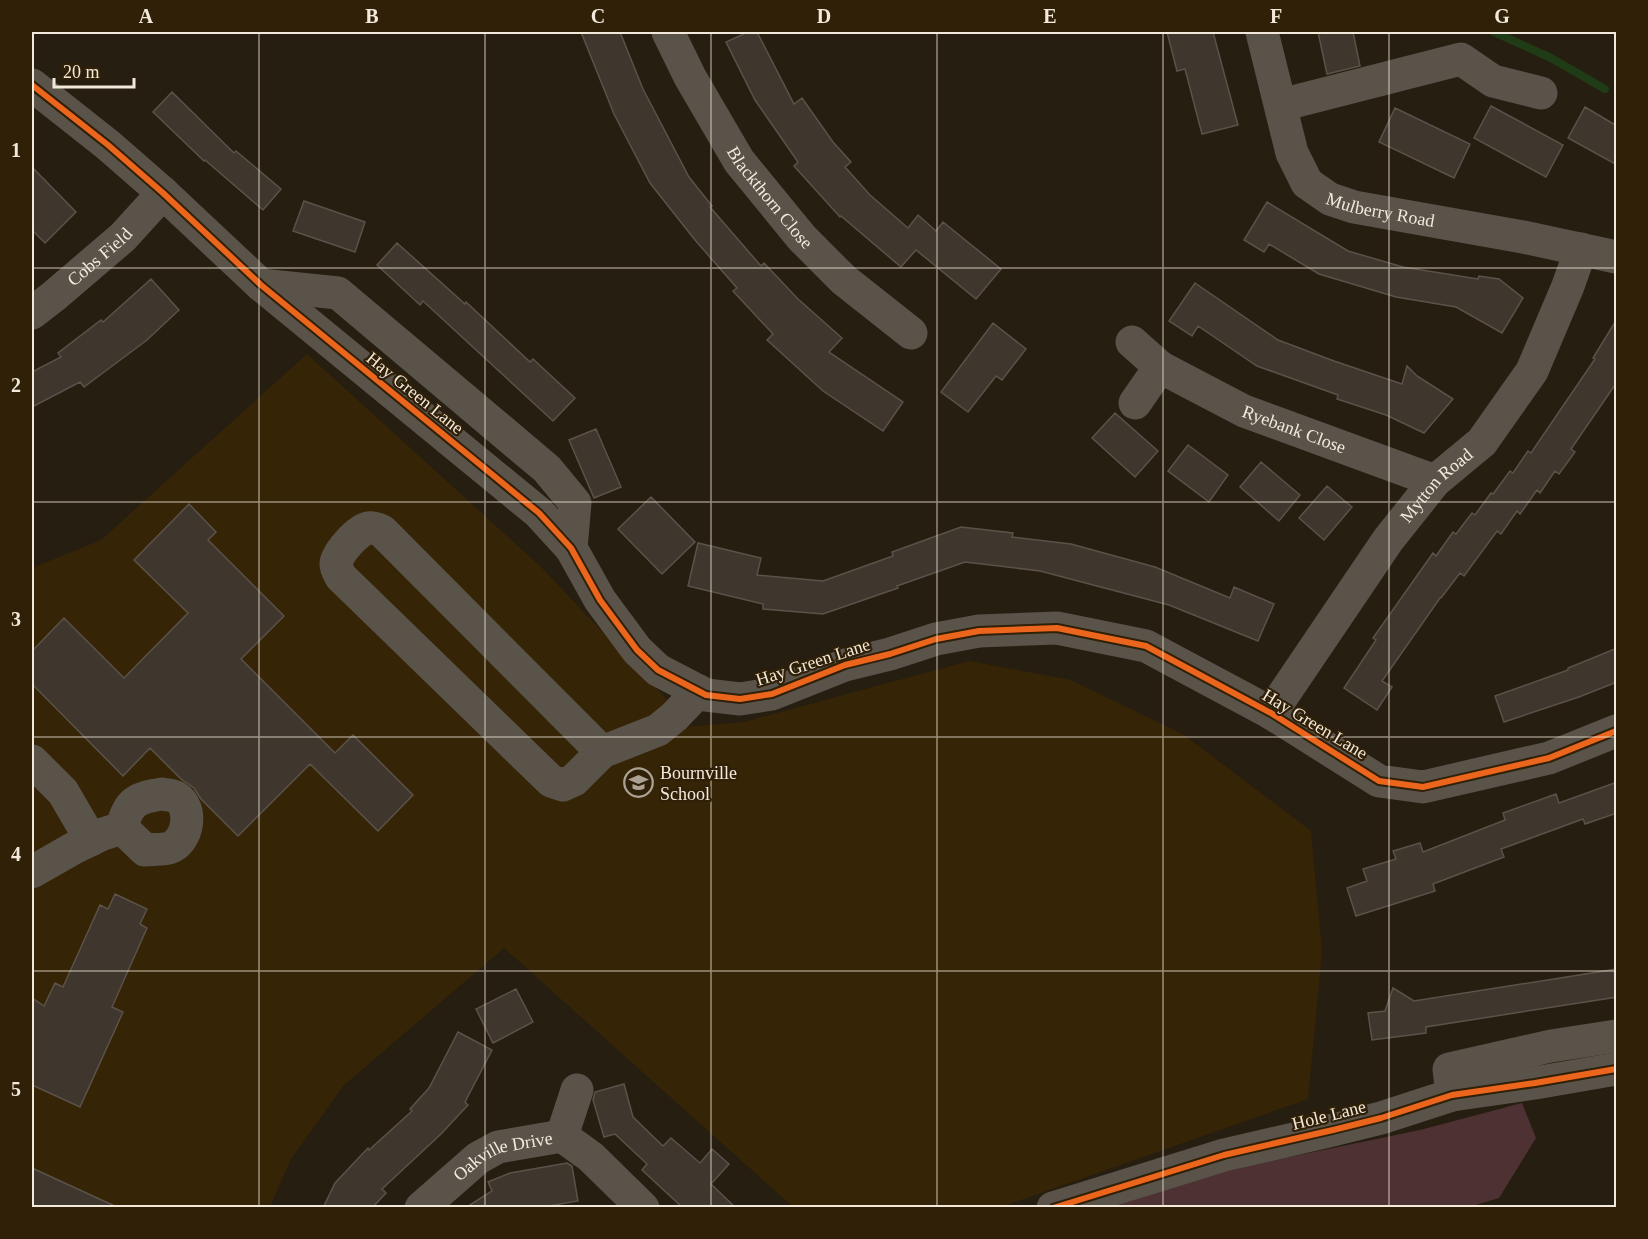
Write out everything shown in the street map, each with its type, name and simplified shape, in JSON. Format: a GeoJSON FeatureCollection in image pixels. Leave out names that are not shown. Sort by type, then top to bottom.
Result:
{"type":"FeatureCollection","features":[{"type":"Feature","properties":{"kind":"street","name":"Blackthorn Close"},"geometry":{"type":"LineString","coordinates":[[668,32],[690,77],[739,161],[802,238],[843,280],[911,333]]}},
{"type":"Feature","properties":{"kind":"street","name":"Mulberry Road"},"geometry":{"type":"LineString","coordinates":[[1262,32],[1292,153],[1307,183],[1330,199],[1354,207],[1512,235],[1617,257]]}},
{"type":"Feature","properties":{"kind":"street"},"geometry":{"type":"LineString","coordinates":[[1281,105],[1461,59],[1493,81],[1541,93]]}},
{"type":"Feature","properties":{"kind":"street","name":"Hay Green Lane"},"geometry":{"type":"LineString","coordinates":[[32,85],[108,145],[261,285],[539,513],[571,548],[600,600],[637,650],[658,670],[706,695],[740,699],[771,694],[845,665],[936,639],[979,630],[1057,628],[1146,646],[1271,713],[1379,781],[1423,788],[1549,758],[1617,731]]}},
{"type":"Feature","properties":{"kind":"street","name":"Cobs Field"},"geometry":{"type":"LineString","coordinates":[[32,313],[123,237],[163,194]]}},
{"type":"Feature","properties":{"kind":"street","name":"Mytton Road"},"geometry":{"type":"LineString","coordinates":[[1271,713],[1388,540],[1435,481],[1482,442],[1532,371],[1581,249]]}},
{"type":"Feature","properties":{"kind":"street","name":"Hay Green Lane"},"geometry":{"type":"LineString","coordinates":[[261,285],[338,293],[547,469],[575,503],[571,548]]}},
{"type":"Feature","properties":{"kind":"street","name":"Ryebank Close"},"geometry":{"type":"LineString","coordinates":[[1132,342],[1160,367],[1244,411],[1435,481]]}},
{"type":"Feature","properties":{"kind":"street"},"geometry":{"type":"LineString","coordinates":[[1135,403],[1160,367]]}},
{"type":"Feature","properties":{"kind":"street"},"geometry":{"type":"LineString","coordinates":[[602,752],[382,531],[368,528],[361,531],[337,555],[336,570],[341,578],[551,781],[563,785],[574,780],[602,752],[658,730],[699,692]]}},
{"type":"Feature","properties":{"kind":"street"},"geometry":{"type":"LineString","coordinates":[[32,761],[63,792],[91,840]]}},
{"type":"Feature","properties":{"kind":"street"},"geometry":{"type":"LineString","coordinates":[[32,872],[91,840],[122,828]]}},
{"type":"Feature","properties":{"kind":"street"},"geometry":{"type":"LineString","coordinates":[[1452,1095],[1449,1069],[1551,1046],[1617,1036]]}},
{"type":"Feature","properties":{"kind":"street","name":"Hole Lane"},"geometry":{"type":"LineString","coordinates":[[1053,1208],[1224,1155],[1371,1120],[1452,1095],[1617,1069]]}},
{"type":"Feature","properties":{"kind":"street","name":"Oakville Drive"},"geometry":{"type":"LineString","coordinates":[[562,1136],[577,1090]]}},
{"type":"Feature","properties":{"kind":"street","name":"Oakville Drive"},"geometry":{"type":"LineString","coordinates":[[421,1208],[478,1158],[498,1147],[562,1136],[591,1157],[643,1208]]}},
{"type":"Feature","properties":{"kind":"shaded area","name":"Bournville School"},"geometry":{"type":"Polygon","coordinates":[[[307,354],[540,566],[672,705],[683,727],[744,722],[969,661],[1071,680],[1184,735],[1311,831],[1322,951],[1308,1099],[1001,1207],[793,1207],[504,948],[344,1085],[291,1159],[270,1207],[32,1208],[32,568],[101,540],[307,354]]]}},
{"type":"Feature","properties":{"kind":"shaded area"},"geometry":{"type":"Polygon","coordinates":[[[1522,1103],[1536,1138],[1499,1198],[1469,1207],[1109,1208],[1226,1170],[1420,1130],[1522,1103]]]}},
{"type":"Feature","properties":{"kind":"building"},"geometry":{"type":"Polygon","coordinates":[[[581,32],[620,32],[643,89],[689,177],[712,206],[710,207],[761,266],[764,263],[798,299],[842,338],[829,352],[903,402],[883,431],[823,391],[767,340],[773,334],[733,291],[737,288],[650,183],[614,114],[581,32]]]}},
{"type":"Feature","properties":{"kind":"building"},"geometry":{"type":"Polygon","coordinates":[[[748,32],[757,32],[794,104],[802,98],[833,142],[851,162],[845,167],[870,195],[908,228],[918,215],[936,231],[943,222],[1001,269],[976,299],[916,250],[901,267],[840,217],[794,166],[798,162],[755,100],[726,42],[748,32]]]}},
{"type":"Feature","properties":{"kind":"building"},"geometry":{"type":"Polygon","coordinates":[[[1167,32],[1213,32],[1238,125],[1202,134],[1185,69],[1177,71],[1167,32]]]}},
{"type":"Feature","properties":{"kind":"building"},"geometry":{"type":"Polygon","coordinates":[[[1318,32],[1353,32],[1360,66],[1327,74],[1318,32]]]}},
{"type":"Feature","properties":{"kind":"building"},"geometry":{"type":"Polygon","coordinates":[[[172,92],[234,153],[236,151],[281,189],[263,210],[204,161],[153,112],[172,92]]]}},
{"type":"Feature","properties":{"kind":"building"},"geometry":{"type":"Polygon","coordinates":[[[1491,106],[1563,145],[1546,177],[1474,138],[1491,106]]]}},
{"type":"Feature","properties":{"kind":"building"},"geometry":{"type":"Polygon","coordinates":[[[1585,107],[1617,126],[1617,165],[1568,138],[1585,107]]]}},
{"type":"Feature","properties":{"kind":"building"},"geometry":{"type":"Polygon","coordinates":[[[1395,108],[1470,144],[1454,178],[1379,142],[1395,108]]]}},
{"type":"Feature","properties":{"kind":"building"},"geometry":{"type":"Polygon","coordinates":[[[32,167],[76,212],[45,243],[32,230],[32,167]]]}},
{"type":"Feature","properties":{"kind":"building"},"geometry":{"type":"Polygon","coordinates":[[[304,201],[365,222],[355,252],[293,231],[304,201]]]}},
{"type":"Feature","properties":{"kind":"building"},"geometry":{"type":"Polygon","coordinates":[[[1267,202],[1348,251],[1403,267],[1478,279],[1479,276],[1499,279],[1523,298],[1502,333],[1456,307],[1396,297],[1319,274],[1269,244],[1264,252],[1244,240],[1267,202]]]}},
{"type":"Feature","properties":{"kind":"building"},"geometry":{"type":"Polygon","coordinates":[[[397,243],[465,304],[466,302],[530,362],[533,359],[575,398],[553,421],[423,301],[420,305],[377,265],[397,243]]]}},
{"type":"Feature","properties":{"kind":"building"},"geometry":{"type":"Polygon","coordinates":[[[151,279],[179,310],[147,340],[84,387],[80,382],[32,407],[32,372],[61,357],[58,353],[101,320],[103,322],[151,279]]]}},
{"type":"Feature","properties":{"kind":"building"},"geometry":{"type":"Polygon","coordinates":[[[1195,283],[1278,340],[1402,384],[1407,366],[1417,376],[1453,399],[1424,433],[1386,415],[1337,399],[1338,395],[1257,366],[1198,326],[1192,336],[1169,321],[1195,283]]]}},
{"type":"Feature","properties":{"kind":"building"},"geometry":{"type":"Polygon","coordinates":[[[1617,319],[1617,382],[1571,449],[1575,452],[1559,474],[1555,471],[1540,493],[1537,490],[1520,514],[1517,511],[1501,534],[1497,531],[1464,576],[1460,573],[1440,598],[1382,681],[1392,687],[1377,710],[1344,688],[1376,640],[1373,638],[1433,553],[1436,556],[1453,532],[1456,534],[1472,513],[1475,515],[1510,471],[1513,473],[1528,451],[1531,453],[1595,359],[1593,358],[1617,319]]]}},
{"type":"Feature","properties":{"kind":"building"},"geometry":{"type":"Polygon","coordinates":[[[993,323],[1026,349],[1002,380],[996,376],[968,412],[941,392],[993,323]]]}},
{"type":"Feature","properties":{"kind":"building"},"geometry":{"type":"Polygon","coordinates":[[[1115,413],[1158,451],[1135,477],[1092,438],[1115,413]]]}},
{"type":"Feature","properties":{"kind":"building"},"geometry":{"type":"Polygon","coordinates":[[[596,429],[621,487],[594,498],[569,440],[596,429]]]}},
{"type":"Feature","properties":{"kind":"building"},"geometry":{"type":"Polygon","coordinates":[[[1188,445],[1228,475],[1209,502],[1168,471],[1188,445]]]}},
{"type":"Feature","properties":{"kind":"building"},"geometry":{"type":"Polygon","coordinates":[[[1261,462],[1300,495],[1279,521],[1240,487],[1261,462]]]}},
{"type":"Feature","properties":{"kind":"building"},"geometry":{"type":"Polygon","coordinates":[[[1327,486],[1352,507],[1324,540],[1299,518],[1327,486]]]}},
{"type":"Feature","properties":{"kind":"building"},"geometry":{"type":"Polygon","coordinates":[[[651,497],[695,542],[662,574],[618,529],[651,497]]]}},
{"type":"Feature","properties":{"kind":"building"},"geometry":{"type":"Polygon","coordinates":[[[189,504],[216,532],[208,540],[284,616],[241,659],[335,753],[353,735],[413,795],[378,831],[310,764],[238,836],[201,799],[194,788],[181,779],[150,748],[123,776],[32,684],[32,651],[64,618],[124,678],[188,613],[134,560],[189,504]]]}},
{"type":"Feature","properties":{"kind":"building"},"geometry":{"type":"Polygon","coordinates":[[[961,527],[1013,533],[1012,537],[1071,544],[1155,567],[1230,598],[1234,587],[1274,604],[1258,641],[1169,605],[1040,571],[965,562],[823,614],[763,609],[763,604],[688,586],[698,543],[761,558],[757,575],[823,581],[893,556],[892,552],[961,527]]]}},
{"type":"Feature","properties":{"kind":"building"},"geometry":{"type":"Polygon","coordinates":[[[1617,648],[1617,682],[1504,722],[1495,696],[1568,670],[1568,668],[1617,648]]]}},
{"type":"Feature","properties":{"kind":"building"},"geometry":{"type":"Polygon","coordinates":[[[1617,782],[1617,813],[1585,824],[1583,819],[1501,849],[1504,857],[1433,884],[1435,891],[1356,916],[1347,888],[1367,881],[1363,869],[1396,859],[1393,851],[1420,843],[1423,852],[1505,820],[1503,813],[1556,794],[1559,803],[1617,782]]]}},
{"type":"Feature","properties":{"kind":"building"},"geometry":{"type":"Polygon","coordinates":[[[115,894],[147,909],[140,924],[147,928],[112,1007],[123,1012],[80,1107],[32,1085],[32,998],[44,1006],[55,983],[63,987],[100,905],[108,909],[115,894]]]}},
{"type":"Feature","properties":{"kind":"building"},"geometry":{"type":"Polygon","coordinates":[[[1617,969],[1617,997],[1426,1027],[1426,1033],[1372,1040],[1368,1013],[1385,1011],[1393,988],[1414,1001],[1617,969]]]}},
{"type":"Feature","properties":{"kind":"building"},"geometry":{"type":"Polygon","coordinates":[[[516,989],[533,1022],[493,1043],[476,1009],[516,989]]]}},
{"type":"Feature","properties":{"kind":"building"},"geometry":{"type":"Polygon","coordinates":[[[458,1032],[492,1050],[465,1102],[468,1105],[441,1134],[382,1189],[386,1193],[372,1208],[323,1208],[335,1183],[368,1148],[369,1150],[412,1111],[410,1109],[429,1088],[458,1032]]]}},
{"type":"Feature","properties":{"kind":"building"},"geometry":{"type":"Polygon","coordinates":[[[624,1084],[633,1117],[663,1146],[671,1138],[700,1163],[712,1149],[729,1164],[711,1184],[736,1208],[683,1208],[642,1170],[647,1164],[615,1134],[604,1137],[593,1100],[595,1092],[624,1084]]]}},
{"type":"Feature","properties":{"kind":"building"},"geometry":{"type":"Polygon","coordinates":[[[567,1163],[572,1166],[578,1201],[536,1208],[465,1208],[492,1191],[488,1182],[510,1173],[567,1163]]]}},
{"type":"Feature","properties":{"kind":"building"},"geometry":{"type":"Polygon","coordinates":[[[32,1168],[119,1208],[32,1208],[32,1168]]]}},
{"type":"Feature","properties":{"kind":"waterway"},"geometry":{"type":"LineString","coordinates":[[1494,32],[1551,58],[1605,89]]}},
{"type":"Feature","properties":{"kind":"cycle path"},"geometry":{"type":"LineString","coordinates":[[32,85],[108,145],[163,193],[261,285],[539,513],[571,548],[600,600],[637,650],[658,670],[706,695],[740,699],[772,694],[845,665],[936,639],[979,631],[1057,628],[1146,646],[1271,713],[1379,781],[1423,787],[1549,758],[1616,731]]}},
{"type":"Feature","properties":{"kind":"cycle path"},"geometry":{"type":"LineString","coordinates":[[1053,1208],[1224,1155],[1381,1118],[1452,1095],[1616,1069]]}},
{"type":"Feature","properties":{"kind":"place","name":"Bournville School"},"geometry":{"type":"Point","coordinates":[639,783]}}]}
